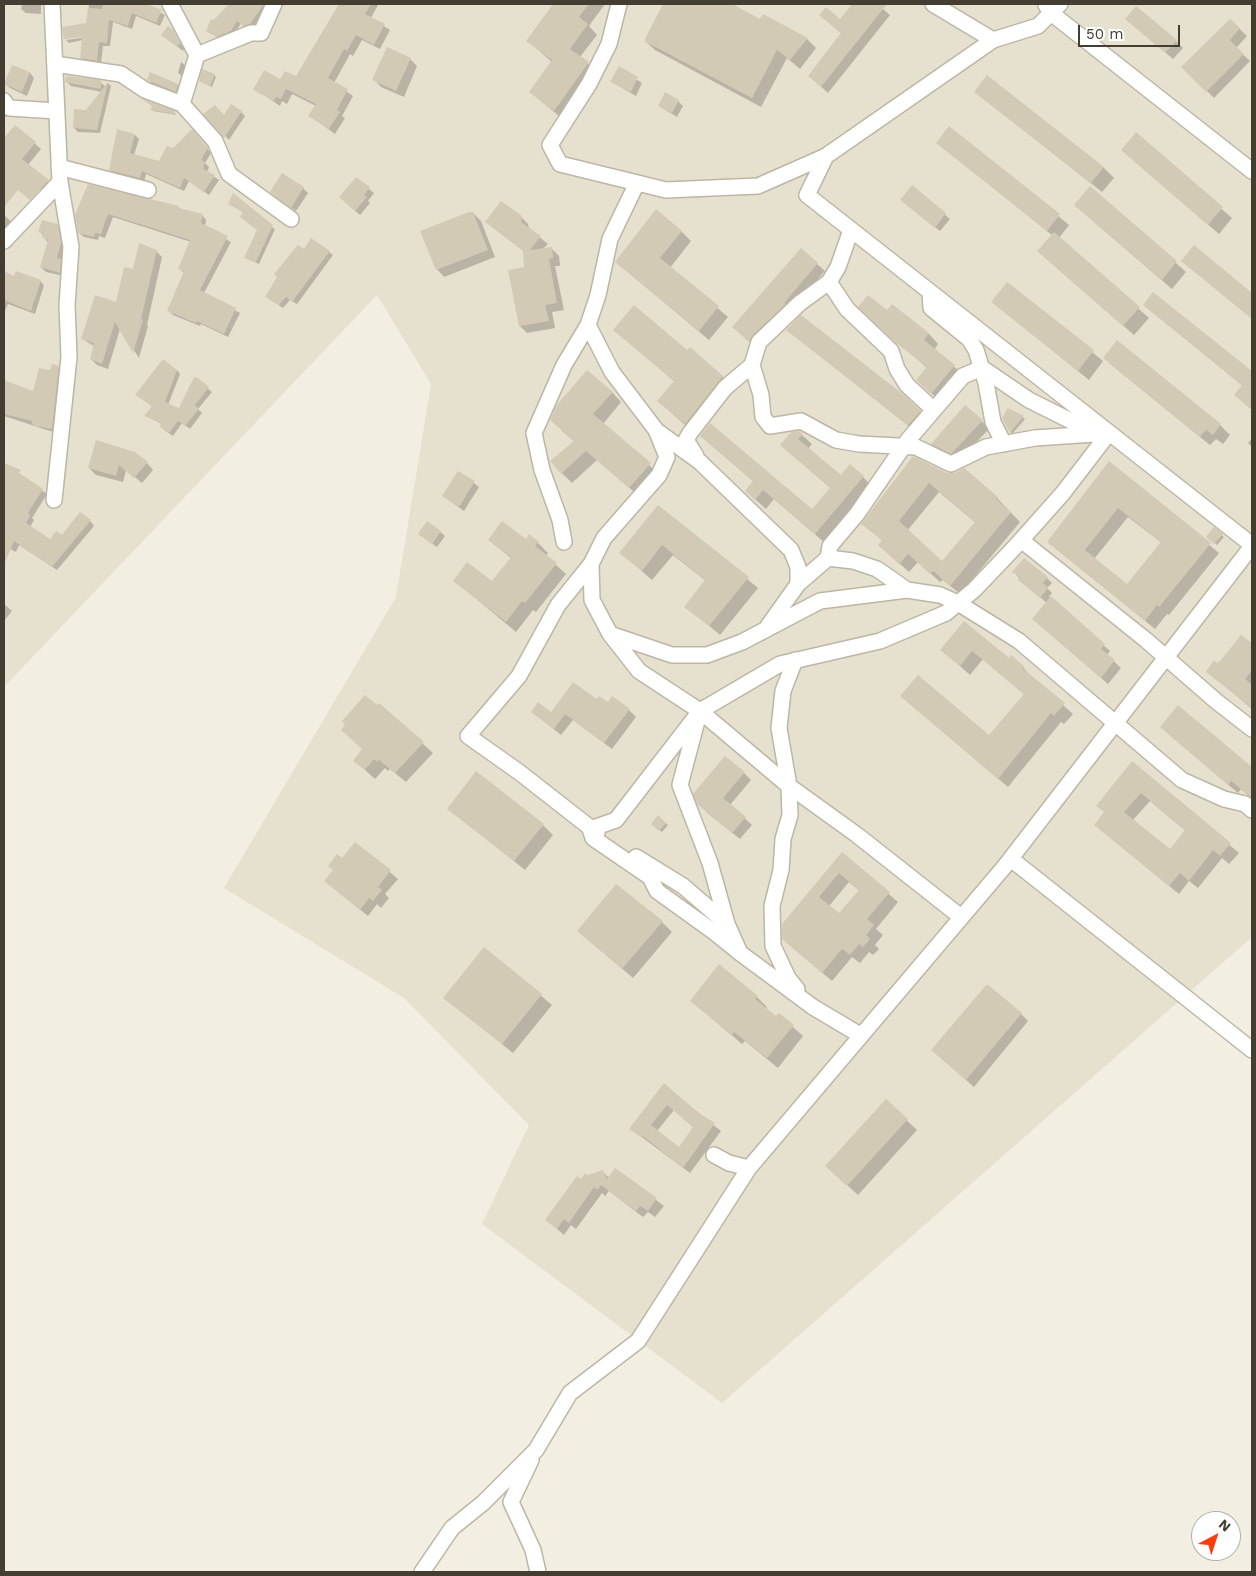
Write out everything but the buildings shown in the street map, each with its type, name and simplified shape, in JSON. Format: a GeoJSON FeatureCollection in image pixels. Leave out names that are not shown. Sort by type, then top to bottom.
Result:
{"type":"FeatureCollection","features":[{"type":"Feature","properties":{"kind":"street"},"geometry":{"type":"LineString","coordinates":[[52,4],[60,175],[71,247],[66,306],[69,357],[54,500]]}},
{"type":"Feature","properties":{"kind":"street"},"geometry":{"type":"LineString","coordinates":[[170,4],[197,55],[182,104]]}},
{"type":"Feature","properties":{"kind":"street"},"geometry":{"type":"LineString","coordinates":[[197,55],[251,34],[261,33],[274,4]]}},
{"type":"Feature","properties":{"kind":"street"},"geometry":{"type":"LineString","coordinates":[[619,4],[605,52],[589,84],[550,145],[560,164],[666,190],[758,186],[826,156],[993,40],[1038,26],[1052,7],[1252,171]]}},
{"type":"Feature","properties":{"kind":"street"},"geometry":{"type":"LineString","coordinates":[[933,4],[993,40]]}},
{"type":"Feature","properties":{"kind":"street"},"geometry":{"type":"LineString","coordinates":[[55,64],[121,74],[146,90],[182,104],[216,141],[229,174],[291,219]]}},
{"type":"Feature","properties":{"kind":"street"},"geometry":{"type":"LineString","coordinates":[[6,109],[57,110]]}},
{"type":"Feature","properties":{"kind":"street"},"geometry":{"type":"LineString","coordinates":[[538,1572],[533,1550],[511,1502],[536,1450],[570,1393],[638,1341],[749,1168],[1011,859],[1252,546],[807,195],[826,156]]}},
{"type":"Feature","properties":{"kind":"street"},"geometry":{"type":"LineString","coordinates":[[60,175],[148,190]]}},
{"type":"Feature","properties":{"kind":"street"},"geometry":{"type":"LineString","coordinates":[[4,241],[60,175]]}},
{"type":"Feature","properties":{"kind":"street"},"geometry":{"type":"LineString","coordinates":[[564,542],[560,520],[542,470],[534,433],[564,365],[588,325],[598,295],[610,239],[637,183]]}},
{"type":"Feature","properties":{"kind":"street"},"geometry":{"type":"LineString","coordinates":[[851,230],[838,267],[829,282],[800,303],[759,342],[752,365],[761,395],[763,417],[770,426],[801,422],[836,440],[858,444],[916,446],[951,464],[986,447],[1035,438],[1109,432]]}},
{"type":"Feature","properties":{"kind":"street"},"geometry":{"type":"LineString","coordinates":[[829,282],[847,309],[891,351],[897,369],[907,385],[934,410]]}},
{"type":"Feature","properties":{"kind":"street"},"geometry":{"type":"LineString","coordinates":[[930,292],[931,308],[969,339],[976,350],[982,368],[993,422],[1004,444]]}},
{"type":"Feature","properties":{"kind":"street"},"geometry":{"type":"LineString","coordinates":[[588,325],[612,372],[656,430],[667,457],[659,475],[604,538],[591,564],[558,605],[519,676],[468,736],[519,772],[590,829],[660,870],[683,886],[726,924]]}},
{"type":"Feature","properties":{"kind":"street"},"geometry":{"type":"LineString","coordinates":[[700,462],[686,440],[724,388],[752,365]]}},
{"type":"Feature","properties":{"kind":"street"},"geometry":{"type":"LineString","coordinates":[[765,630],[798,584],[828,558],[830,546],[857,514],[904,446],[963,376],[982,368]]}},
{"type":"Feature","properties":{"kind":"street"},"geometry":{"type":"LineString","coordinates":[[982,368],[1029,400],[1081,426],[1109,432]]}},
{"type":"Feature","properties":{"kind":"street"},"geometry":{"type":"LineString","coordinates":[[656,430],[700,462],[791,550],[798,567],[798,584]]}},
{"type":"Feature","properties":{"kind":"street"},"geometry":{"type":"LineString","coordinates":[[590,829],[616,820],[700,711],[780,664],[880,642],[946,613],[1021,540],[1063,493],[1109,432]]}},
{"type":"Feature","properties":{"kind":"street"},"geometry":{"type":"LineString","coordinates":[[1021,540],[1252,730]]}},
{"type":"Feature","properties":{"kind":"street"},"geometry":{"type":"LineString","coordinates":[[828,558],[853,561],[878,569],[907,590]]}},
{"type":"Feature","properties":{"kind":"street"},"geometry":{"type":"LineString","coordinates":[[591,564],[592,600],[610,634],[639,671],[700,711],[788,786],[857,835],[961,917]]}},
{"type":"Feature","properties":{"kind":"street"},"geometry":{"type":"LineString","coordinates":[[610,634],[672,655],[707,655],[742,642],[820,601],[907,590],[940,595],[958,603],[1019,641],[1182,780],[1224,800],[1245,804],[1252,810]]}},
{"type":"Feature","properties":{"kind":"street"},"geometry":{"type":"LineString","coordinates":[[795,660],[783,691],[779,728],[788,786],[790,815],[783,839],[781,870],[772,906],[773,946],[788,978],[813,1007]]}},
{"type":"Feature","properties":{"kind":"street"},"geometry":{"type":"LineString","coordinates":[[700,711],[680,785],[710,863],[726,924],[740,953]]}},
{"type":"Feature","properties":{"kind":"street"},"geometry":{"type":"LineString","coordinates":[[590,829],[593,838],[650,877],[656,891],[813,1007],[860,1035]]}},
{"type":"Feature","properties":{"kind":"street"},"geometry":{"type":"LineString","coordinates":[[1011,859],[1252,1050]]}},
{"type":"Feature","properties":{"kind":"street"},"geometry":{"type":"LineString","coordinates":[[714,1155],[729,1163],[749,1168]]}},
{"type":"Feature","properties":{"kind":"street"},"geometry":{"type":"LineString","coordinates":[[422,1572],[452,1528],[483,1503],[536,1450]]}},
{"type":"Feature","properties":{"kind":"shaded area"},"geometry":{"type":"Polygon","coordinates":[[[4,4],[1252,4],[1252,937],[722,1403],[482,1224],[529,1125],[404,998],[224,888],[396,597],[431,384],[377,295],[4,687],[4,4]]]}}]}
